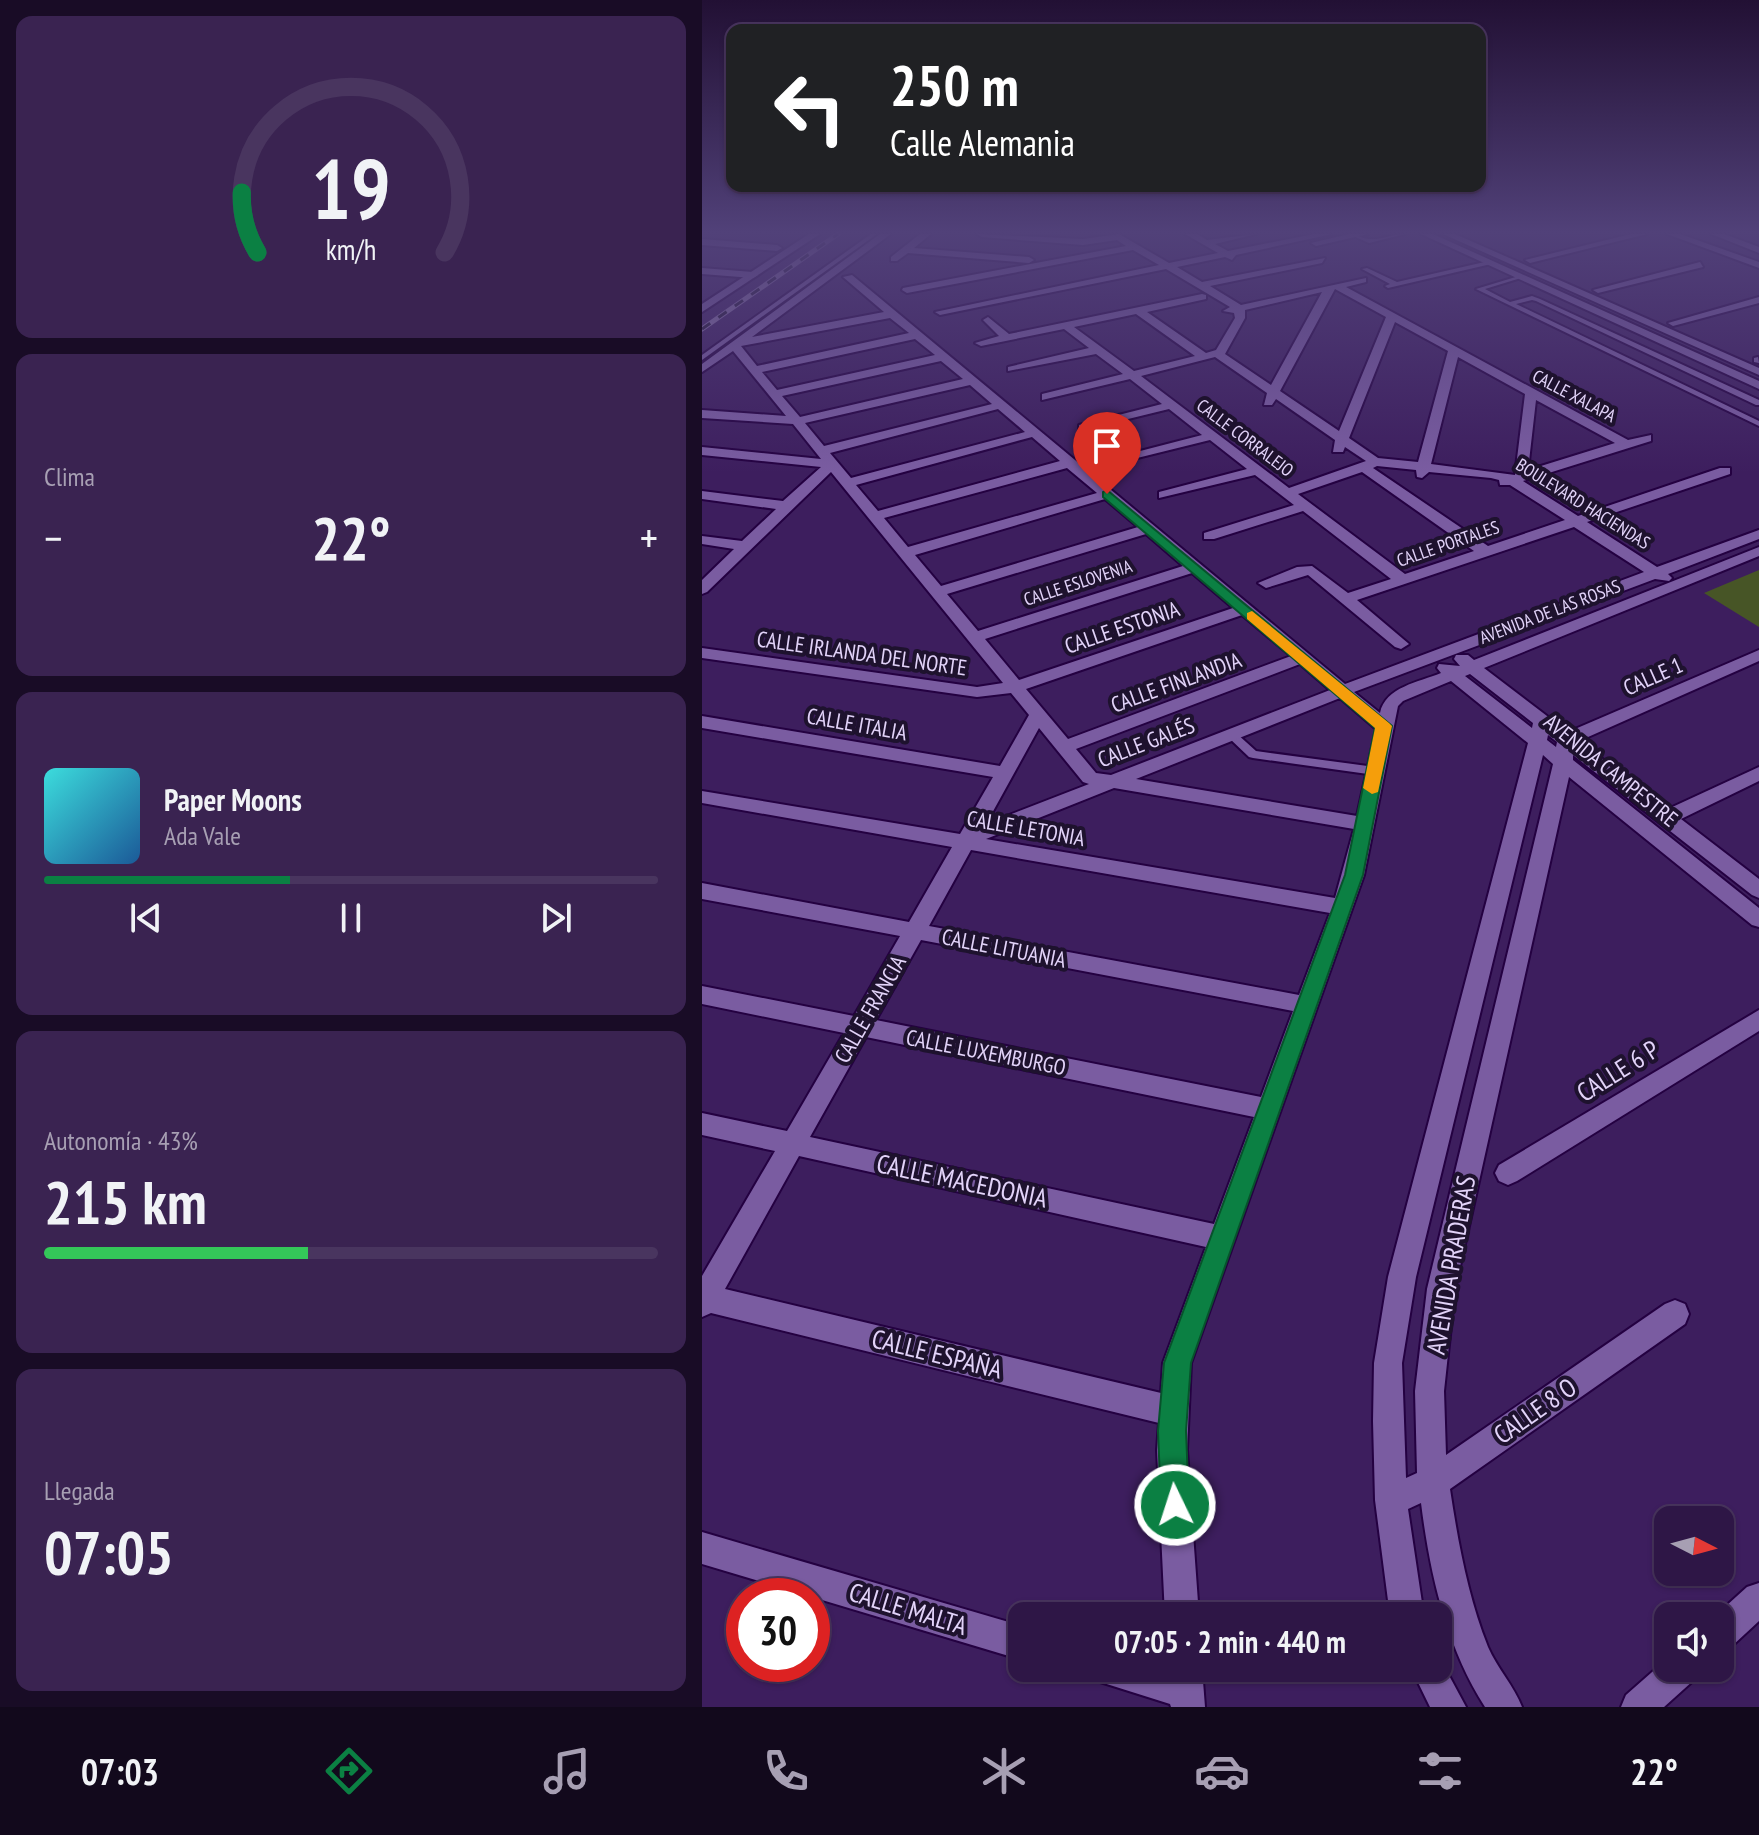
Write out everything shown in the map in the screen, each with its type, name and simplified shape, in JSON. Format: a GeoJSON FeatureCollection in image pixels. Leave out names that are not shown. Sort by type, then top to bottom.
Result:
{"type":"FeatureCollection","features":[{"type":"Feature","properties":{"kind":"street"},"geometry":{"type":"LineString","coordinates":[[702,369],[777,314]]}},
{"type":"Feature","properties":{"kind":"street"},"geometry":{"type":"LineString","coordinates":[[735,344],[892,314],[1384,726],[1354,875],[1177,1363],[1172,1450],[1181,1602]]}},
{"type":"Feature","properties":{"kind":"street"},"geometry":{"type":"LineString","coordinates":[[987,314],[1007,338]]}},
{"type":"Feature","properties":{"kind":"street"},"geometry":{"type":"LineString","coordinates":[[981,343],[1119,314]]}},
{"type":"Feature","properties":{"kind":"street","name":"BOULEVARD HACIENDAS"},"geometry":{"type":"LineString","coordinates":[[1142,314],[1370,465],[1510,480],[1570,524],[1668,586]]}},
{"type":"Feature","properties":{"kind":"street"},"geometry":{"type":"LineString","coordinates":[[1203,355],[1224,314]]}},
{"type":"Feature","properties":{"kind":"street"},"geometry":{"type":"LineString","coordinates":[[1046,397],[1219,353],[1240,314]]}},
{"type":"Feature","properties":{"kind":"street"},"geometry":{"type":"LineString","coordinates":[[1272,397],[1318,314]]}},
{"type":"Feature","properties":{"kind":"street","name":"CALLE XALAPA"},"geometry":{"type":"LineString","coordinates":[[1387,314],[1626,444]]}},
{"type":"Feature","properties":{"kind":"street"},"geometry":{"type":"LineString","coordinates":[[1602,314],[1759,385]]}},
{"type":"Feature","properties":{"kind":"street"},"geometry":{"type":"LineString","coordinates":[[1627,314],[1759,372]]}},
{"type":"Feature","properties":{"kind":"street"},"geometry":{"type":"LineString","coordinates":[[1652,314],[1759,361]]}},
{"type":"Feature","properties":{"kind":"street"},"geometry":{"type":"LineString","coordinates":[[1673,323],[1708,314]]}},
{"type":"Feature","properties":{"kind":"street"},"geometry":{"type":"LineString","coordinates":[[1340,444],[1392,316]]}},
{"type":"Feature","properties":{"kind":"street"},"geometry":{"type":"LineString","coordinates":[[1638,318],[1650,336]]}},
{"type":"Feature","properties":{"kind":"street","name":"CALLE CORRALEJO"},"geometry":{"type":"LineString","coordinates":[[1065,325],[1403,580]]}},
{"type":"Feature","properties":{"kind":"street"},"geometry":{"type":"LineString","coordinates":[[754,370],[917,335]]}},
{"type":"Feature","properties":{"kind":"street"},"geometry":{"type":"LineString","coordinates":[[735,344],[1090,778],[1365,824]]}},
{"type":"Feature","properties":{"kind":"street"},"geometry":{"type":"LineString","coordinates":[[1012,369],[1097,350]]}},
{"type":"Feature","properties":{"kind":"street"},"geometry":{"type":"LineString","coordinates":[[1423,470],[1454,351]]}},
{"type":"Feature","properties":{"kind":"street","name":"BOULEVARD HACIENDAS"},"geometry":{"type":"LineString","coordinates":[[1219,353],[1272,397]]}},
{"type":"Feature","properties":{"kind":"street"},"geometry":{"type":"LineString","coordinates":[[775,394],[943,357]]}},
{"type":"Feature","properties":{"kind":"street"},"geometry":{"type":"LineString","coordinates":[[702,414],[797,421],[972,381]]}},
{"type":"Feature","properties":{"kind":"street"},"geometry":{"type":"LineString","coordinates":[[1510,480],[1531,393]]}},
{"type":"Feature","properties":{"kind":"street"},"geometry":{"type":"LineString","coordinates":[[821,451],[1001,405]]}},
{"type":"Feature","properties":{"kind":"street"},"geometry":{"type":"LineString","coordinates":[[1083,428],[1172,405]]}},
{"type":"Feature","properties":{"kind":"street"},"geometry":{"type":"LineString","coordinates":[[847,483],[1034,433]]}},
{"type":"Feature","properties":{"kind":"street"},"geometry":{"type":"LineString","coordinates":[[1122,460],[1212,436]]}},
{"type":"Feature","properties":{"kind":"street"},"geometry":{"type":"LineString","coordinates":[[1510,480],[1646,438]]}},
{"type":"Feature","properties":{"kind":"street"},"geometry":{"type":"LineString","coordinates":[[702,451],[833,465]]}},
{"type":"Feature","properties":{"kind":"street"},"geometry":{"type":"LineString","coordinates":[[874,516],[1069,463]]}},
{"type":"Feature","properties":{"kind":"street"},"geometry":{"type":"LineString","coordinates":[[702,589],[821,472],[833,465]]}},
{"type":"Feature","properties":{"kind":"street"},"geometry":{"type":"LineString","coordinates":[[1287,493],[1370,465],[1486,552]]}},
{"type":"Feature","properties":{"kind":"street"},"geometry":{"type":"LineString","coordinates":[[1164,495],[1257,470]]}},
{"type":"Feature","properties":{"kind":"street","name":"CALLE PORTALES"},"geometry":{"type":"LineString","coordinates":[[1346,599],[1725,471]]}},
{"type":"Feature","properties":{"kind":"street"},"geometry":{"type":"LineString","coordinates":[[905,553],[1107,494]]}},
{"type":"Feature","properties":{"kind":"street"},"geometry":{"type":"LineString","coordinates":[[702,495],[787,506]]}},
{"type":"Feature","properties":{"kind":"street"},"geometry":{"type":"LineString","coordinates":[[1209,536],[1305,506]]}},
{"type":"Feature","properties":{"kind":"street"},"geometry":{"type":"LineString","coordinates":[[938,592],[1148,529]]}},
{"type":"Feature","properties":{"kind":"street","name":"AVENIDA DE LAS ROSAS"},"geometry":{"type":"LineString","coordinates":[[1342,691],[1759,534]]}},
{"type":"Feature","properties":{"kind":"street"},"geometry":{"type":"LineString","coordinates":[[702,540],[746,546]]}},
{"type":"Feature","properties":{"kind":"street","name":"AVENIDA DE LAS ROSAS"},"geometry":{"type":"LineString","coordinates":[[1384,726],[1390,705],[1397,697],[1759,551]]}},
{"type":"Feature","properties":{"kind":"street","name":"CALLE ESLOVENIA"},"geometry":{"type":"LineString","coordinates":[[975,637],[1194,567]]}},
{"type":"Feature","properties":{"kind":"street"},"geometry":{"type":"LineString","coordinates":[[1266,583],[1302,570],[1312,571],[1401,644]]}},
{"type":"Feature","properties":{"kind":"street","name":"CALLE ESTONIA"},"geometry":{"type":"LineString","coordinates":[[1015,687],[1244,609]]}},
{"type":"Feature","properties":{"kind":"street","name":"AVENIDA CAMPESTRE"},"geometry":{"type":"LineString","coordinates":[[1451,650],[1472,666],[1540,732]]}},
{"type":"Feature","properties":{"kind":"street","name":"CALLE IRLANDA DEL NORTE"},"geometry":{"type":"LineString","coordinates":[[702,653],[977,692],[1015,687]]}},
{"type":"Feature","properties":{"kind":"street","name":"CALLE 1"},"geometry":{"type":"LineString","coordinates":[[1565,751],[1759,655]]}},
{"type":"Feature","properties":{"kind":"street","name":"CALLE FINLANDIA"},"geometry":{"type":"LineString","coordinates":[[1064,747],[1302,658]]}},
{"type":"Feature","properties":{"kind":"street","name":"AVENIDA CAMPESTRE"},"geometry":{"type":"LineString","coordinates":[[1432,658],[1565,751],[1759,919]]}},
{"type":"Feature","properties":{"kind":"street","name":"CALLE GALÉS"},"geometry":{"type":"LineString","coordinates":[[966,841],[1109,781],[1342,691]]}},
{"type":"Feature","properties":{"kind":"street","name":"CALLE FRANCIA"},"geometry":{"type":"LineString","coordinates":[[703,1299],[1038,715]]}},
{"type":"Feature","properties":{"kind":"street","name":"CALLE ITALIA"},"geometry":{"type":"LineString","coordinates":[[702,722],[1005,773]]}},
{"type":"Feature","properties":{"kind":"street","name":"AVENIDA PRADERAS"},"geometry":{"type":"LineString","coordinates":[[1405,1602],[1391,1500],[1388,1363],[1402,1277],[1540,732]]}},
{"type":"Feature","properties":{"kind":"street","name":"AVENIDA CAMPESTRE"},"geometry":{"type":"LineString","coordinates":[[1565,751],[1666,818],[1759,890]]}},
{"type":"Feature","properties":{"kind":"street","name":"AVENIDA PRADERAS"},"geometry":{"type":"LineString","coordinates":[[1505,1707],[1474,1655],[1448,1561],[1433,1482],[1429,1423],[1441,1289],[1565,751]]}},
{"type":"Feature","properties":{"kind":"street"},"geometry":{"type":"LineString","coordinates":[[1666,818],[1759,773]]}},
{"type":"Feature","properties":{"kind":"street","name":"CALLE LETONIA"},"geometry":{"type":"LineString","coordinates":[[702,797],[1342,907]]}},
{"type":"Feature","properties":{"kind":"street"},"geometry":{"type":"LineString","coordinates":[[1519,810],[1549,819]]}},
{"type":"Feature","properties":{"kind":"street","name":"CALLE LITUANIA"},"geometry":{"type":"LineString","coordinates":[[702,891],[1307,1005]]}},
{"type":"Feature","properties":{"kind":"street","name":"CALLE LUXEMBURGO"},"geometry":{"type":"LineString","coordinates":[[702,995],[1269,1109]]}},
{"type":"Feature","properties":{"kind":"street","name":"CALLE 6 P"},"geometry":{"type":"LineString","coordinates":[[1508,1173],[1759,1019]]}},
{"type":"Feature","properties":{"kind":"street","name":"CALLE MACEDONIA"},"geometry":{"type":"LineString","coordinates":[[702,1124],[1222,1238]]}},
{"type":"Feature","properties":{"kind":"street","name":"CALLE ESPAÑA"},"geometry":{"type":"LineString","coordinates":[[703,1299],[1172,1411]]}},
{"type":"Feature","properties":{"kind":"street","name":"CALLE 8 O"},"geometry":{"type":"LineString","coordinates":[[1391,1500],[1433,1482],[1675,1314]]}},
{"type":"Feature","properties":{"kind":"street","name":"CALLE MALTA"},"geometry":{"type":"LineString","coordinates":[[702,1548],[1008,1639]]}},
{"type":"Feature","properties":{"kind":"street"},"geometry":{"type":"LineString","coordinates":[[1734,1621],[1759,1599]]}},
{"type":"Feature","properties":{"kind":"street"},"geometry":{"type":"LineString","coordinates":[[1160,1682],[1187,1689]]}},
{"type":"Feature","properties":{"kind":"street"},"geometry":{"type":"LineString","coordinates":[[1436,1682],[1449,1707]]}},
{"type":"Feature","properties":{"kind":"street"},"geometry":{"type":"LineString","coordinates":[[1638,1707],[1666,1682]]}},
{"type":"Feature","properties":{"kind":"lane"},"geometry":{"type":"LineString","coordinates":[[702,349],[751,314]]}},
{"type":"Feature","properties":{"kind":"lane"},"geometry":{"type":"LineString","coordinates":[[702,358],[764,314]]}},
{"type":"Feature","properties":{"kind":"lane"},"geometry":{"type":"LineString","coordinates":[[1529,314],[1759,424]]}},
{"type":"Feature","properties":{"kind":"lane"},"geometry":{"type":"LineString","coordinates":[[1565,314],[1759,403]]}},
{"type":"Feature","properties":{"kind":"lane"},"geometry":{"type":"LineString","coordinates":[[1621,357],[1666,343]]}},
{"type":"Feature","properties":{"kind":"lane"},"geometry":{"type":"LineString","coordinates":[[1641,367],[1685,352]]}},
{"type":"Feature","properties":{"kind":"lane"},"geometry":{"type":"LineString","coordinates":[[1748,419],[1759,416]]}},
{"type":"Feature","properties":{"kind":"lane"},"geometry":{"type":"LineString","coordinates":[[1232,735],[1253,754],[1375,771]]}},
{"type":"Feature","properties":{"kind":"green space"},"geometry":{"type":"Polygon","coordinates":[[[1759,570],[1759,627],[1704,593],[1759,570]]]}},
{"type":"Feature","properties":{"kind":"railway"},"geometry":{"type":"LineString","coordinates":[[702,329],[724,314]]}},
{"type":"Feature","properties":{"kind":"slow traffic"},"geometry":{"type":"LineString","coordinates":[[1252,616],[1384,726],[1372,788]]}},
{"type":"Feature","properties":{"kind":"route"},"geometry":{"type":"LineString","coordinates":[[1107,494],[1384,726],[1354,875],[1177,1363],[1172,1411],[1175,1505]]}}]}
